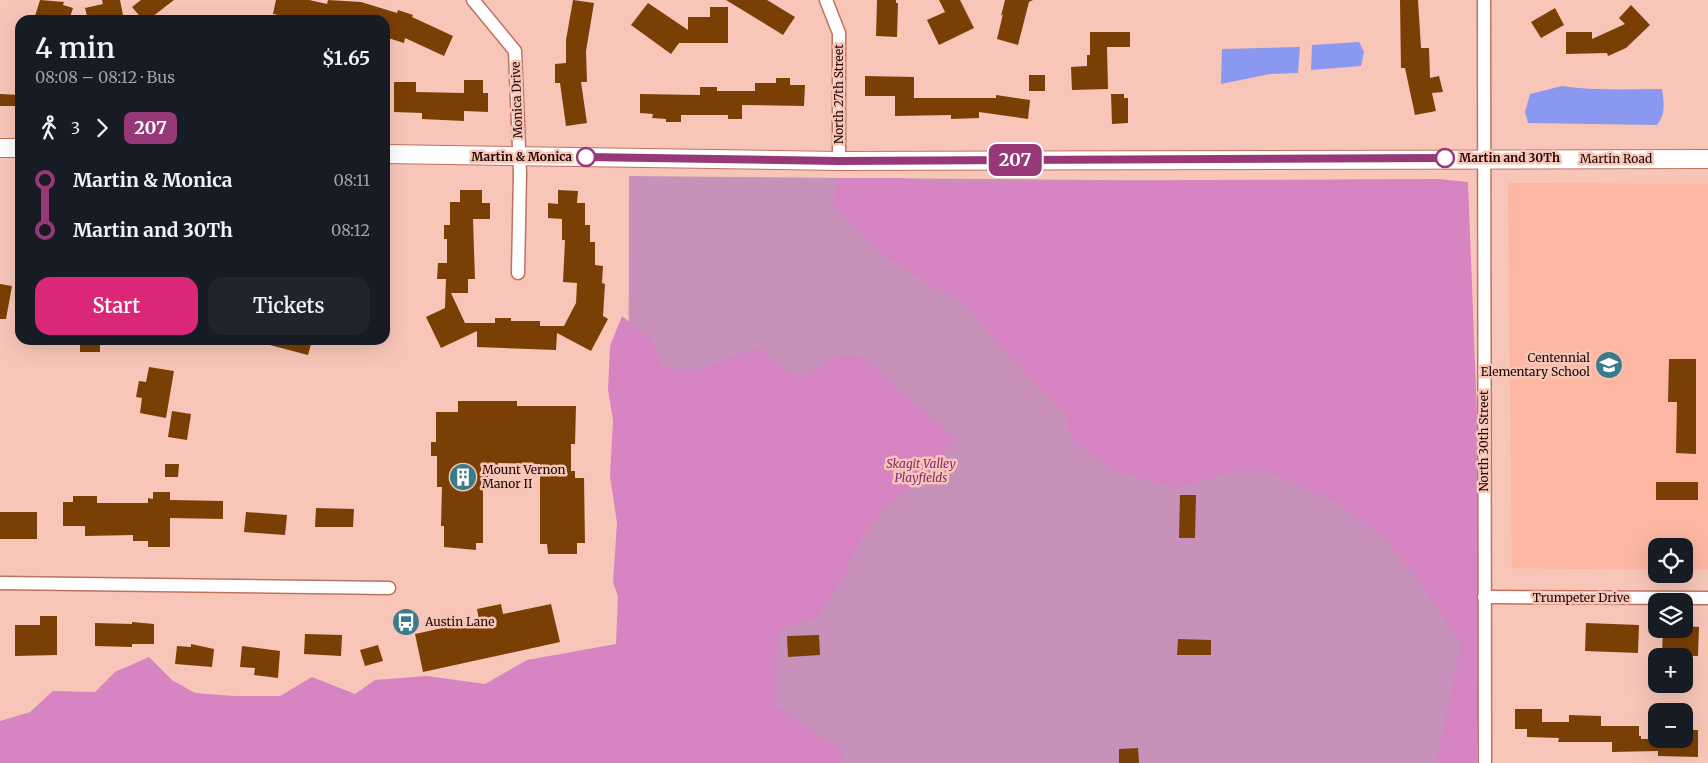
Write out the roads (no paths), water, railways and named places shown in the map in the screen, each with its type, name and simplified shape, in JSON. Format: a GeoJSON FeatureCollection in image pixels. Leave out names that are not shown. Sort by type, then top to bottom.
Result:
{"type":"FeatureCollection","features":[{"type":"Feature","properties":{"kind":"street","name":"Monica Drive"},"geometry":{"type":"LineString","coordinates":[[473,0],[515,51],[519,156],[518,273]]}},
{"type":"Feature","properties":{"kind":"street","name":"North 27th Street"},"geometry":{"type":"LineString","coordinates":[[826,0],[839,32],[839,161]]}},
{"type":"Feature","properties":{"kind":"street","name":"North 30th Street"},"geometry":{"type":"LineString","coordinates":[[1484,0],[1485,763]]}},
{"type":"Feature","properties":{"kind":"street"},"geometry":{"type":"LineString","coordinates":[[0,148],[15,148]]}},
{"type":"Feature","properties":{"kind":"street","name":"Martin Road"},"geometry":{"type":"LineString","coordinates":[[390,154],[839,161],[1484,158],[1708,159]]}},
{"type":"Feature","properties":{"kind":"street"},"geometry":{"type":"LineString","coordinates":[[0,583],[389,588]]}},
{"type":"Feature","properties":{"kind":"street","name":"Trumpeter Drive"},"geometry":{"type":"LineString","coordinates":[[1484,597],[1708,598]]}},
{"type":"Feature","properties":{"kind":"water"},"geometry":{"type":"Polygon","coordinates":[[[1359,42],[1364,52],[1361,66],[1311,70],[1312,45],[1359,42]]]}},
{"type":"Feature","properties":{"kind":"water"},"geometry":{"type":"Polygon","coordinates":[[[1300,47],[1298,73],[1270,74],[1221,84],[1222,49],[1300,47]]]}},
{"type":"Feature","properties":{"kind":"water"},"geometry":{"type":"Polygon","coordinates":[[[1562,86],[1599,89],[1662,89],[1664,104],[1662,117],[1657,125],[1528,123],[1525,112],[1530,94],[1562,86]]]}},
{"type":"Feature","properties":{"kind":"place","name":"Martin & Monica"},"geometry":{"type":"Point","coordinates":[586,157]}},
{"type":"Feature","properties":{"kind":"place","name":"Martin and 30Th"},"geometry":{"type":"Point","coordinates":[1445,158]}},
{"type":"Feature","properties":{"kind":"place","name":"Centennial Elementary School"},"geometry":{"type":"Point","coordinates":[1609,365]}},
{"type":"Feature","properties":{"kind":"place","name":"Mount Vernon Manor II"},"geometry":{"type":"Point","coordinates":[463,477]}},
{"type":"Feature","properties":{"kind":"place","name":"Austin Lane"},"geometry":{"type":"Point","coordinates":[406,622]}},
{"type":"Feature","properties":{"kind":"park label","name":"Skagit Valley Playfields"},"geometry":{"type":"Point","coordinates":[921,471]}}]}
